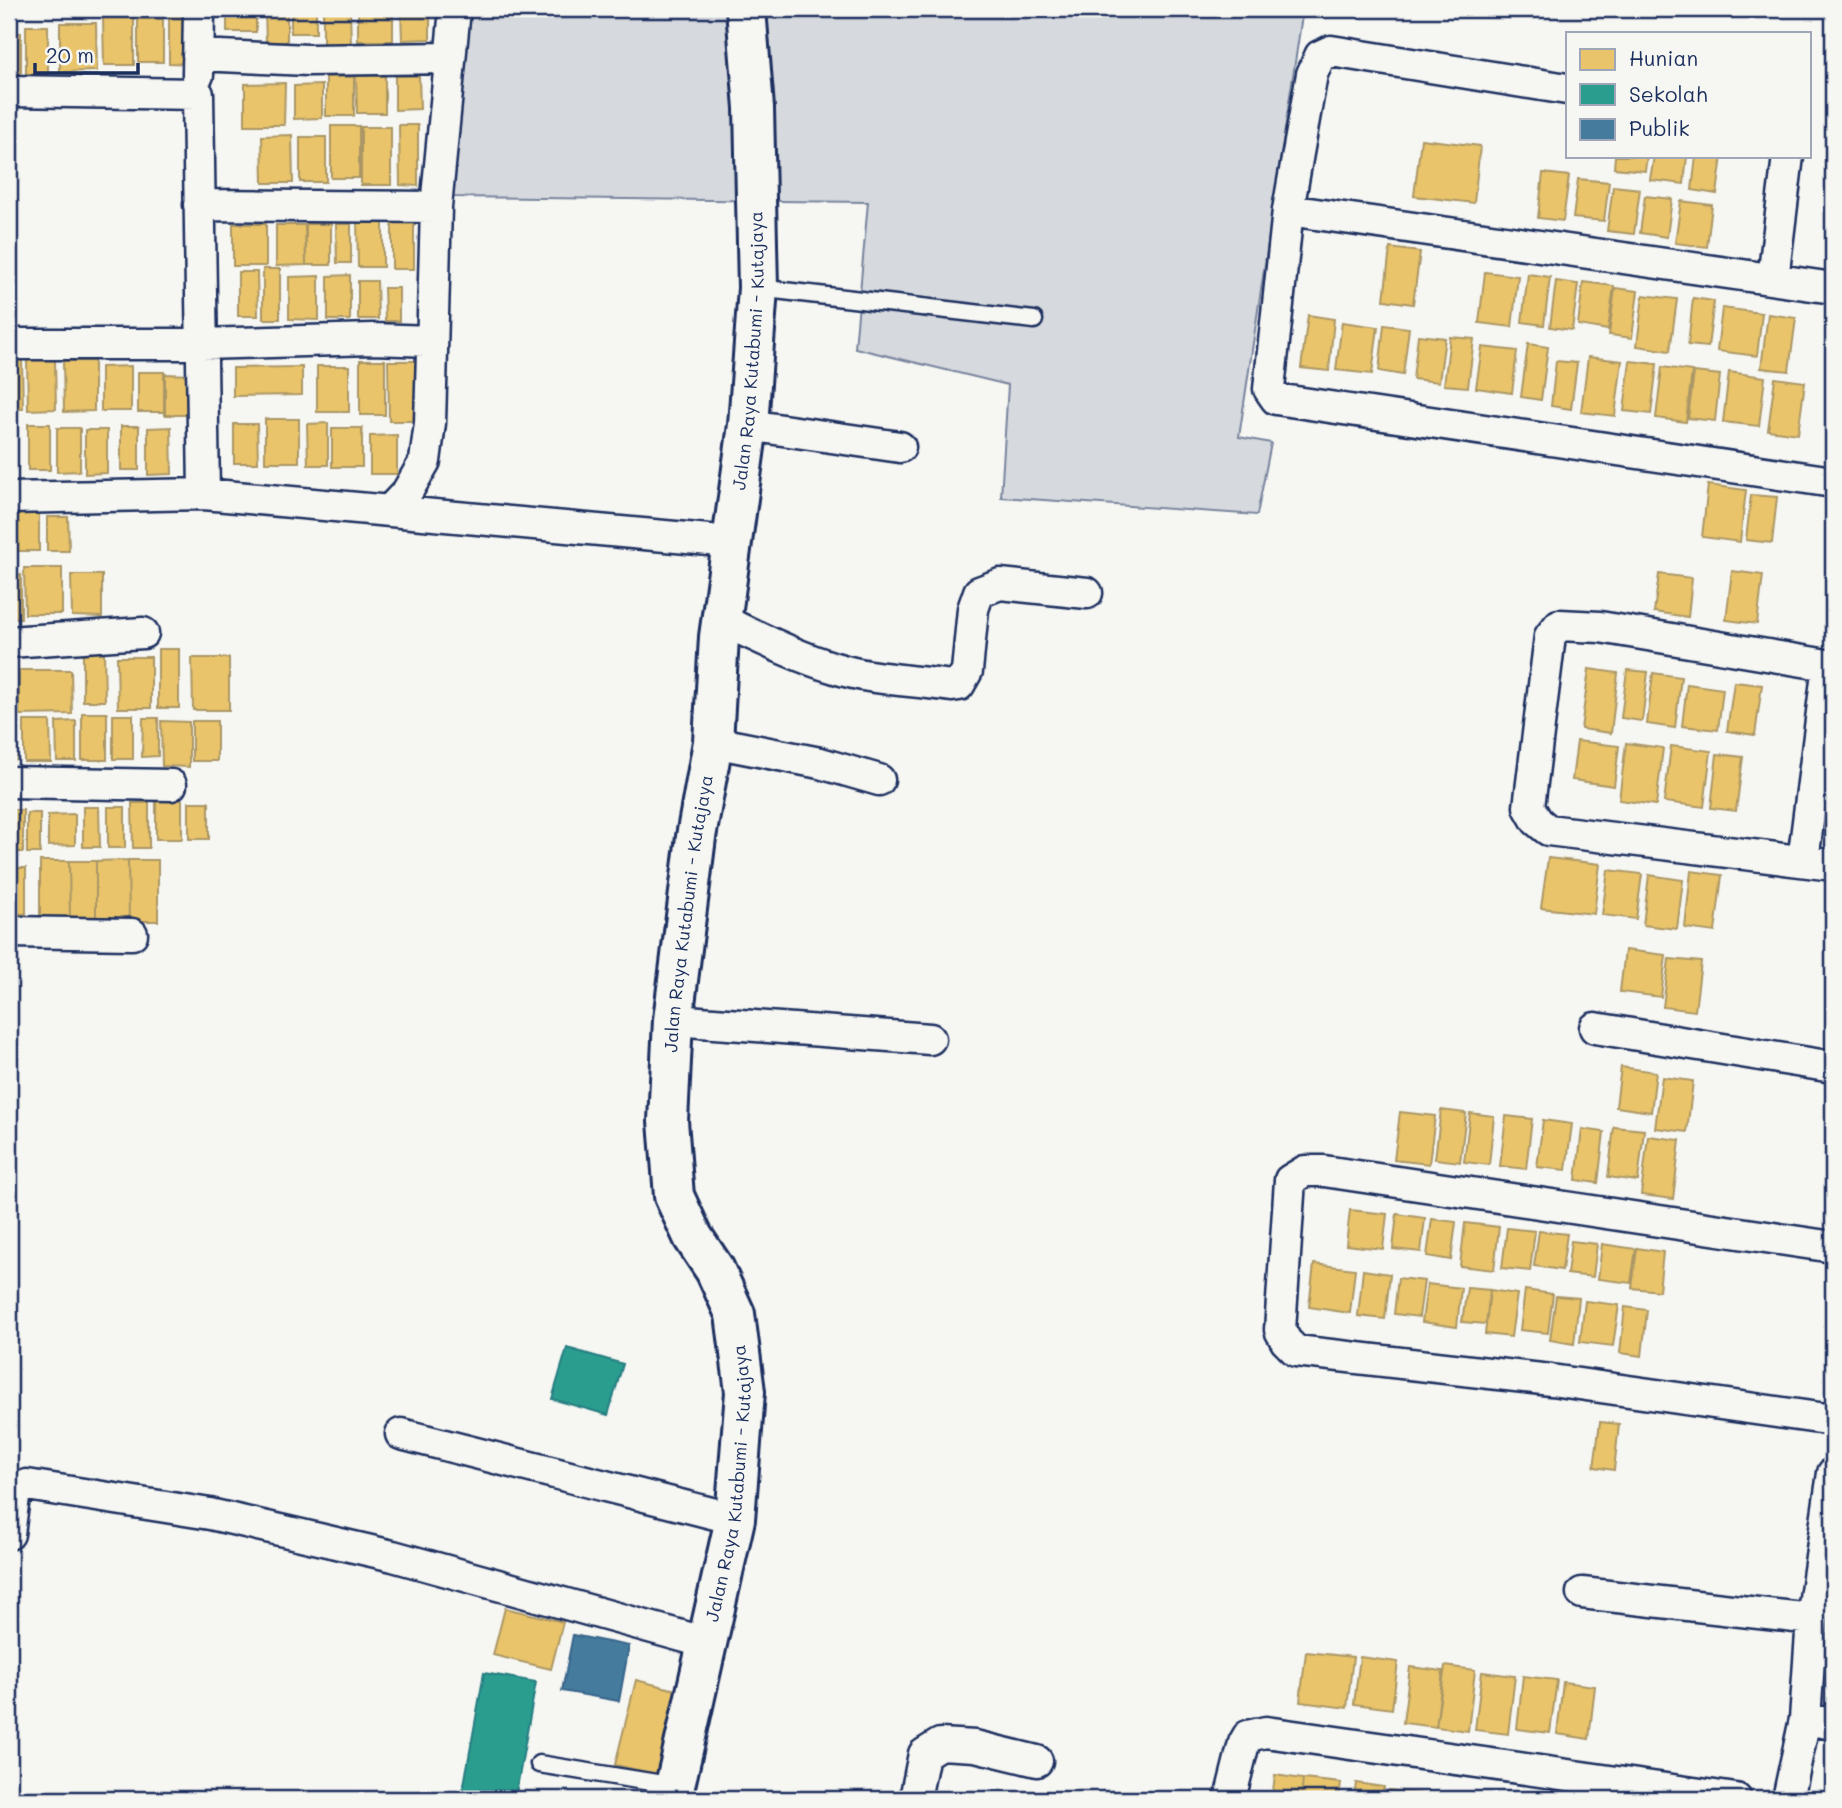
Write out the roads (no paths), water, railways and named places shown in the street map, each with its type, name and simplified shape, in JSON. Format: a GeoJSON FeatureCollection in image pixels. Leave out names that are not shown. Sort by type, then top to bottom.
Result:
{"type":"FeatureCollection","features":[{"type":"Feature","properties":{"kind":"street"},"geometry":{"type":"LineString","coordinates":[[199,9],[204,494]]}},
{"type":"Feature","properties":{"kind":"street"},"geometry":{"type":"LineString","coordinates":[[390,510],[407,492],[425,461],[430,423],[436,207],[455,9]]}},
{"type":"Feature","properties":{"kind":"street","name":"Jalan Raya Kutabumi - Kutajaya"},"geometry":{"type":"LineString","coordinates":[[673,1793],[735,1519],[745,1392],[735,1314],[715,1270],[693,1237],[674,1196],[668,1121],[673,1020],[696,837],[713,742],[721,620],[748,425],[758,288],[754,108],[746,9]]}},
{"type":"Feature","properties":{"kind":"street"},"geometry":{"type":"LineString","coordinates":[[1566,89],[1331,51],[1320,56],[1312,74],[1288,210],[1269,389],[1276,400],[1833,482]]}},
{"type":"Feature","properties":{"kind":"street"},"geometry":{"type":"LineString","coordinates":[[198,55],[308,60],[449,58]]}},
{"type":"Feature","properties":{"kind":"street"},"geometry":{"type":"LineString","coordinates":[[9,91],[198,94]]}},
{"type":"Feature","properties":{"kind":"street"},"geometry":{"type":"LineString","coordinates":[[1773,279],[1788,158]]}},
{"type":"Feature","properties":{"kind":"street"},"geometry":{"type":"LineString","coordinates":[[199,205],[436,207]]}},
{"type":"Feature","properties":{"kind":"street"},"geometry":{"type":"LineString","coordinates":[[1288,210],[1833,288]]}},
{"type":"Feature","properties":{"kind":"street"},"geometry":{"type":"LineString","coordinates":[[9,344],[201,344],[372,339],[432,341]]}},
{"type":"Feature","properties":{"kind":"street"},"geometry":{"type":"LineString","coordinates":[[748,425],[900,447]]}},
{"type":"Feature","properties":{"kind":"street"},"geometry":{"type":"LineString","coordinates":[[9,498],[204,494],[731,542]]}},
{"type":"Feature","properties":{"kind":"street"},"geometry":{"type":"LineString","coordinates":[[721,620],[790,652],[836,669],[952,687],[959,685],[967,671],[972,609],[979,592],[1000,584],[1087,593]]}},
{"type":"Feature","properties":{"kind":"street"},"geometry":{"type":"LineString","coordinates":[[1803,862],[1830,666],[1600,627],[1559,625],[1550,636],[1529,807],[1537,821],[1548,831],[1803,862],[1833,865]]}},
{"type":"Feature","properties":{"kind":"street"},"geometry":{"type":"LineString","coordinates":[[9,642],[143,633]]}},
{"type":"Feature","properties":{"kind":"street"},"geometry":{"type":"LineString","coordinates":[[713,742],[820,764],[878,780]]}},
{"type":"Feature","properties":{"kind":"street"},"geometry":{"type":"LineString","coordinates":[[9,782],[171,785]]}},
{"type":"Feature","properties":{"kind":"street"},"geometry":{"type":"LineString","coordinates":[[9,932],[132,934]]}},
{"type":"Feature","properties":{"kind":"street"},"geometry":{"type":"LineString","coordinates":[[673,1020],[930,1039]]}},
{"type":"Feature","properties":{"kind":"street"},"geometry":{"type":"LineString","coordinates":[[1595,1028],[1833,1067]]}},
{"type":"Feature","properties":{"kind":"street"},"geometry":{"type":"LineString","coordinates":[[1833,1248],[1324,1171],[1305,1171],[1290,1180],[1280,1330],[1296,1351],[1551,1380],[1833,1420]]}},
{"type":"Feature","properties":{"kind":"street"},"geometry":{"type":"LineString","coordinates":[[401,1434],[735,1519]]}},
{"type":"Feature","properties":{"kind":"street"},"geometry":{"type":"LineString","coordinates":[[1788,1799],[1819,1722],[1812,1619],[1833,1473]]}},
{"type":"Feature","properties":{"kind":"street"},"geometry":{"type":"LineString","coordinates":[[9,1534],[15,1490],[27,1485],[210,1514],[393,1556],[707,1643]]}},
{"type":"Feature","properties":{"kind":"street"},"geometry":{"type":"LineString","coordinates":[[1582,1593],[1812,1619]]}},
{"type":"Feature","properties":{"kind":"street"},"geometry":{"type":"LineString","coordinates":[[1230,1799],[1244,1743],[1248,1736],[1266,1732],[1736,1799]]}},
{"type":"Feature","properties":{"kind":"street"},"geometry":{"type":"LineString","coordinates":[[915,1799],[924,1754],[940,1744],[975,1746],[1037,1760]]}},
{"type":"Feature","properties":{"kind":"lane"},"geometry":{"type":"LineString","coordinates":[[758,288],[1034,320]]}},
{"type":"Feature","properties":{"kind":"lane"},"geometry":{"type":"LineString","coordinates":[[539,1764],[673,1793]]}}]}
